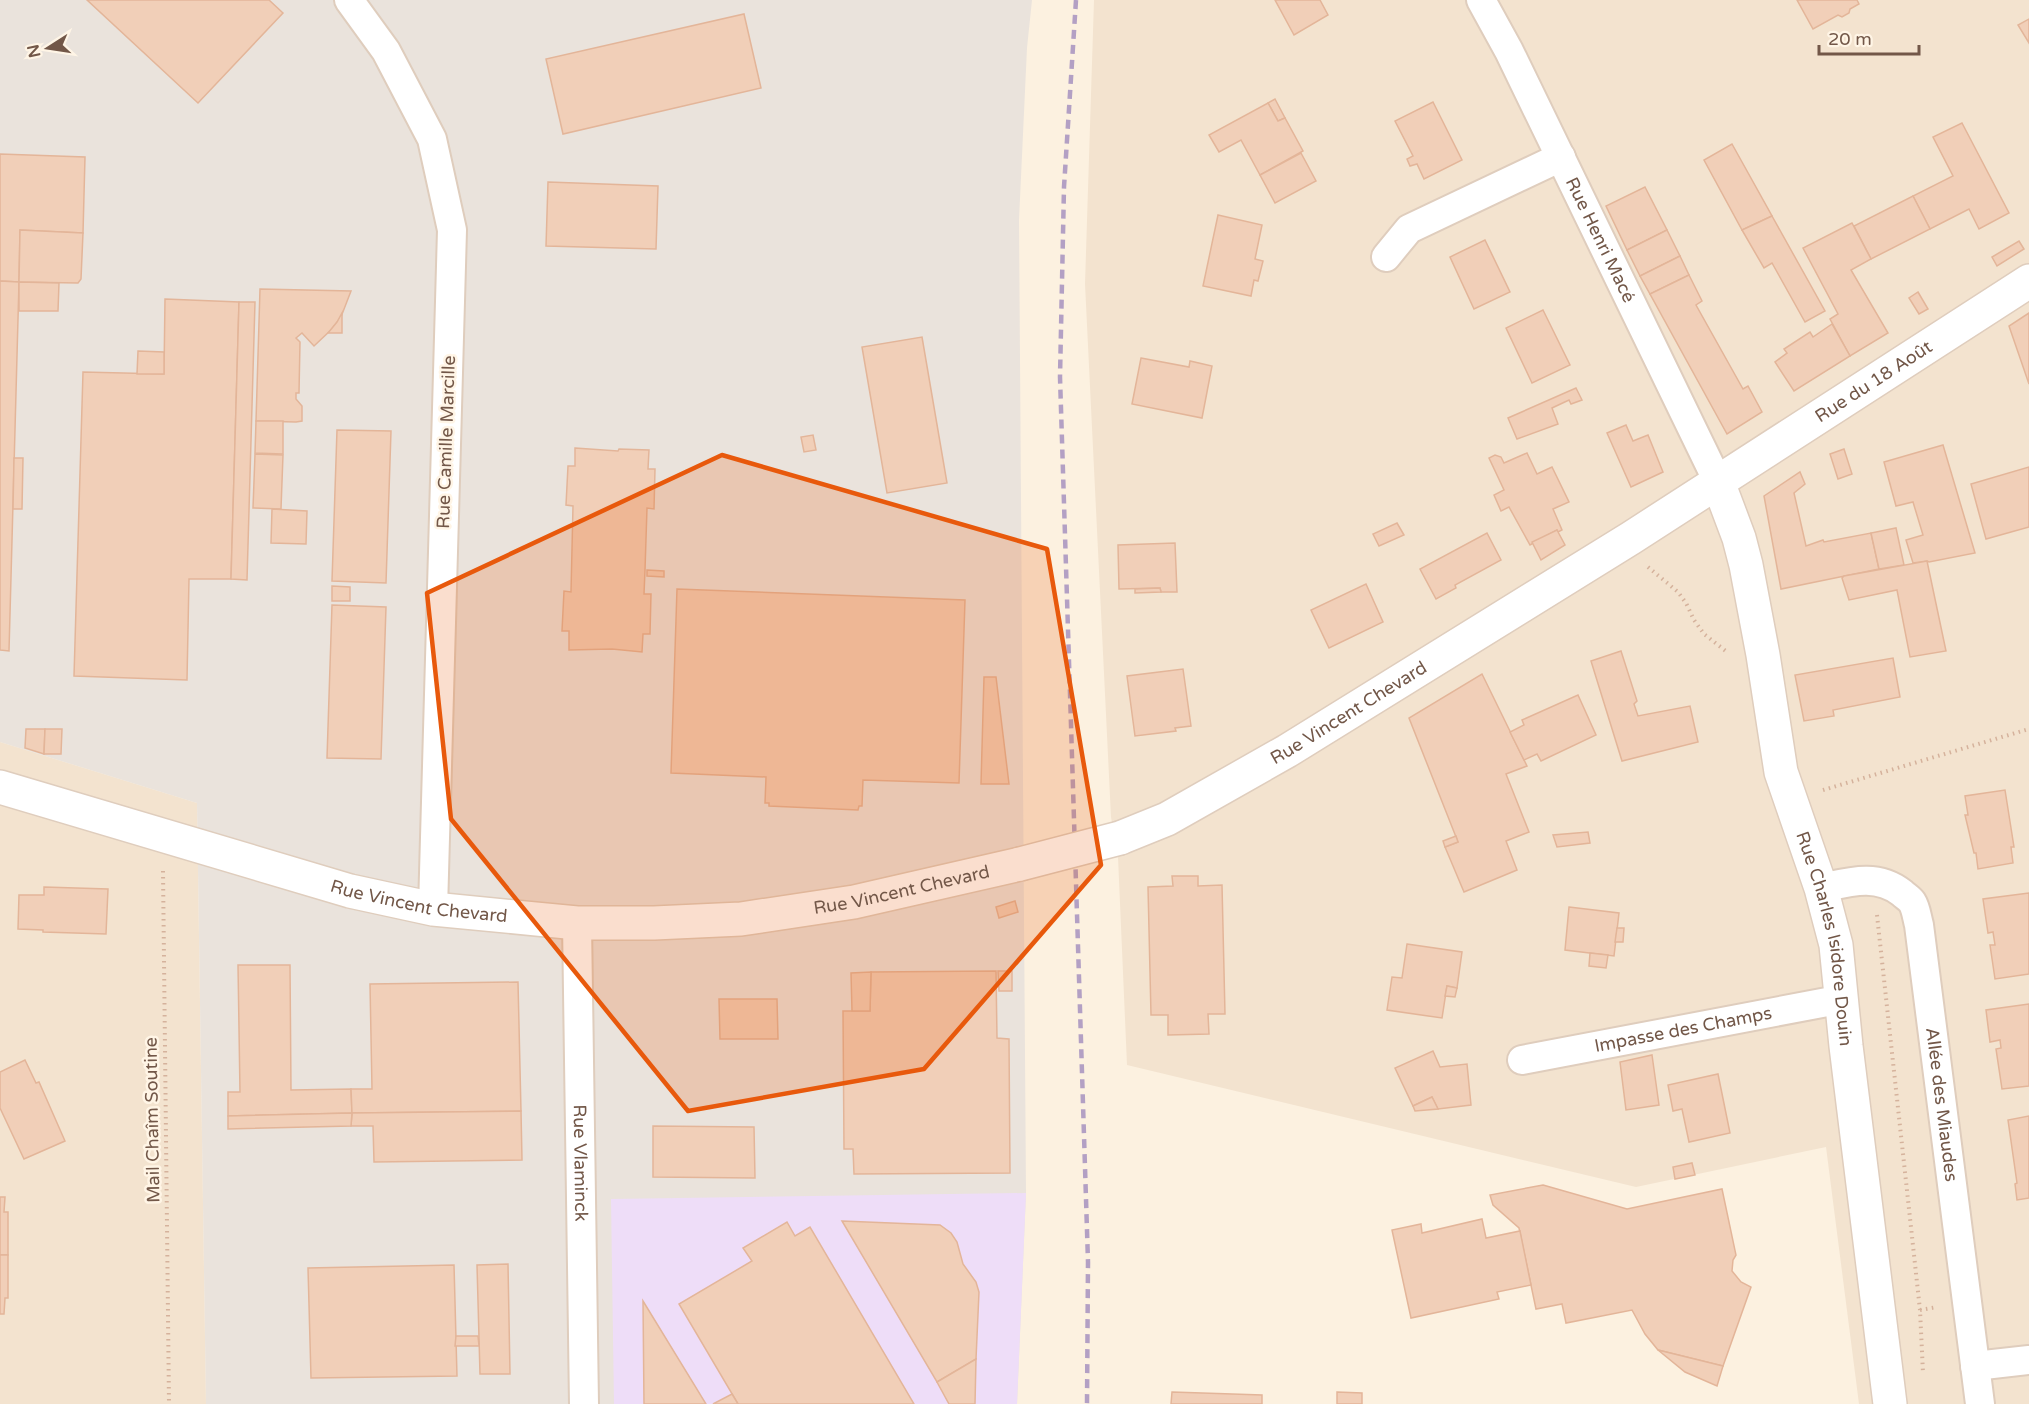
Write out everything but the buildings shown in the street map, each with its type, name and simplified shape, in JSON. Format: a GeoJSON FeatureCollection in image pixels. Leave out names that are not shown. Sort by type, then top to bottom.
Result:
{"type":"FeatureCollection","features":[{"type":"Feature","properties":{"kind":"street","name":"Rue Camille Marcille"},"geometry":{"type":"LineString","coordinates":[[349,0],[386,51],[432,139],[452,230],[434,909]]}},
{"type":"Feature","properties":{"kind":"street","name":"Rue Henri Macé"},"geometry":{"type":"LineString","coordinates":[[1481,0],[1509,51],[1718,482]]}},
{"type":"Feature","properties":{"kind":"street"},"geometry":{"type":"LineString","coordinates":[[1380,246],[1409,229],[1561,157]]}},
{"type":"Feature","properties":{"kind":"street","name":"Rue du 18 Août"},"geometry":{"type":"LineString","coordinates":[[1718,482],[2029,281]]}},
{"type":"Feature","properties":{"kind":"street","name":"Rue Vincent Chevard"},"geometry":{"type":"LineString","coordinates":[[0,786],[350,891],[434,909],[577,923],[654,923],[741,919],[854,902],[1020,864],[1120,838],[1167,819],[1287,751],[1718,482]]}},
{"type":"Feature","properties":{"kind":"street","name":"Rue Charles Isidore Douin"},"geometry":{"type":"LineString","coordinates":[[1718,482],[1739,538],[1763,655],[1781,771],[1789,800],[1821,888],[1836,945],[1846,1046],[1890,1404]]}},
{"type":"Feature","properties":{"kind":"street"},"geometry":{"type":"LineString","coordinates":[[1821,888],[1872,879]]}},
{"type":"Feature","properties":{"kind":"street","name":"Allée des Miaudes"},"geometry":{"type":"LineString","coordinates":[[1872,879],[1897,889],[1912,902],[1919,925],[1980,1404]]}},
{"type":"Feature","properties":{"kind":"street","name":"Rue Vlaminck"},"geometry":{"type":"LineString","coordinates":[[577,923],[584,1404]]}},
{"type":"Feature","properties":{"kind":"street","name":"Impasse des Champs"},"geometry":{"type":"LineString","coordinates":[[1522,1060],[1843,999]]}},
{"type":"Feature","properties":{"kind":"street"},"geometry":{"type":"LineString","coordinates":[[1975,1366],[2029,1360]]}},
{"type":"Feature","properties":{"kind":"path"},"geometry":{"type":"LineString","coordinates":[[1631,538],[1649,568],[1678,592],[1704,634],[1738,661],[1763,655]]}},
{"type":"Feature","properties":{"kind":"path"},"geometry":{"type":"LineString","coordinates":[[1789,800],[2029,729]]}},
{"type":"Feature","properties":{"kind":"path","name":"Mail Chaîm Soutine"},"geometry":{"type":"LineString","coordinates":[[162,835],[169,1404]]}},
{"type":"Feature","properties":{"kind":"path"},"geometry":{"type":"LineString","coordinates":[[1872,879],[1878,916],[1920,1310],[1923,1382]]}},
{"type":"Feature","properties":{"kind":"highlighted area"},"geometry":{"type":"Polygon","coordinates":[[[722,455],[1047,549],[1101,865],[924,1069],[688,1111],[451,819],[427,593],[722,455]]]}},
{"type":"Feature","properties":{"kind":"shaded area"},"geometry":{"type":"Polygon","coordinates":[[[0,0],[1032,0],[1027,48],[1019,220],[1026,1193],[1017,1404],[206,1404],[197,803],[0,742],[0,0]]]}},
{"type":"Feature","properties":{"kind":"shaded area"},"geometry":{"type":"Polygon","coordinates":[[[1094,0],[2029,0],[2029,1404],[1859,1404],[1826,1147],[1636,1187],[1127,1065],[1118,857],[1111,817],[1085,284],[1094,0]]]}},
{"type":"Feature","properties":{"kind":"shaded area"},"geometry":{"type":"Polygon","coordinates":[[[0,742],[197,803],[206,1404],[0,1404],[0,742]]]}},
{"type":"Feature","properties":{"kind":"shaded area"},"geometry":{"type":"Polygon","coordinates":[[[1026,1193],[1017,1404],[614,1404],[611,1199],[1026,1193]]]}},
{"type":"Feature","properties":{"kind":"railway"},"geometry":{"type":"LineString","coordinates":[[1076,0],[1064,187],[1060,377],[1088,1262],[1087,1404]]}}]}
